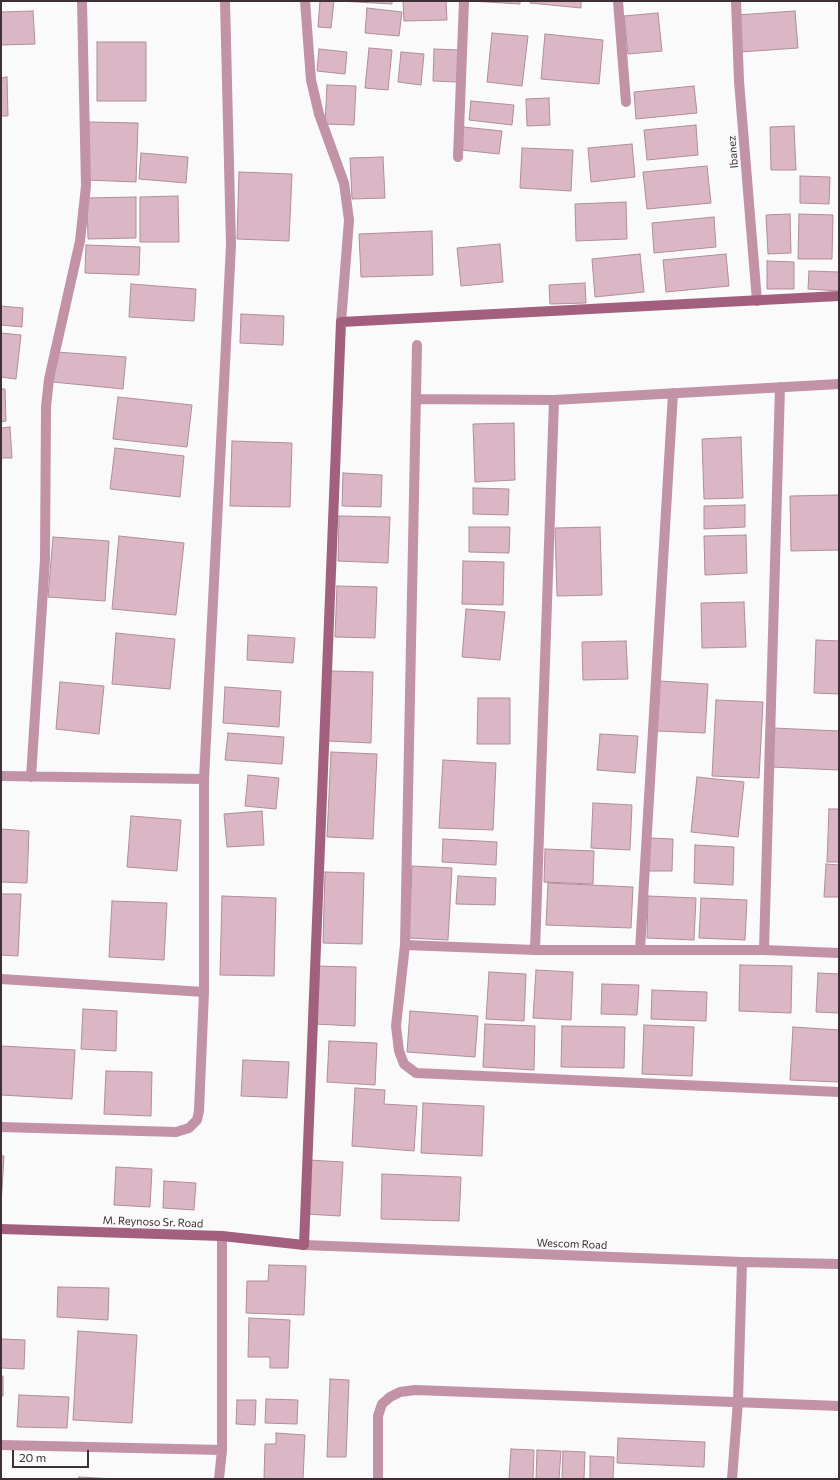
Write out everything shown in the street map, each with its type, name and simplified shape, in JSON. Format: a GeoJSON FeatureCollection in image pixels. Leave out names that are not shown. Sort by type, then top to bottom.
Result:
{"type":"FeatureCollection","features":[{"type":"Feature","properties":{"kind":"street"},"geometry":{"type":"LineString","coordinates":[[31,777],[45,559],[46,407],[50,372],[80,242],[86,186],[82,1]]}},
{"type":"Feature","properties":{"kind":"street"},"geometry":{"type":"LineString","coordinates":[[1,1127],[176,1132],[190,1128],[197,1120],[199,1111],[204,992],[204,779],[231,245],[225,1]]}},
{"type":"Feature","properties":{"kind":"street"},"geometry":{"type":"LineString","coordinates":[[304,1246],[341,322],[349,220],[344,183],[319,114],[311,80],[305,1]]}},
{"type":"Feature","properties":{"kind":"street"},"geometry":{"type":"LineString","coordinates":[[458,157],[464,1]]}},
{"type":"Feature","properties":{"kind":"street"},"geometry":{"type":"LineString","coordinates":[[618,1],[626,102]]}},
{"type":"Feature","properties":{"kind":"street","name":"Ibanez"},"geometry":{"type":"LineString","coordinates":[[736,1],[739,81],[757,301]]}},
{"type":"Feature","properties":{"kind":"street"},"geometry":{"type":"LineString","coordinates":[[341,322],[839,296]]}},
{"type":"Feature","properties":{"kind":"street"},"geometry":{"type":"LineString","coordinates":[[417,345],[405,945],[396,1026],[399,1051],[404,1064],[416,1073],[839,1092]]}},
{"type":"Feature","properties":{"kind":"street"},"geometry":{"type":"LineString","coordinates":[[416,399],[554,400],[780,386],[839,384]]}},
{"type":"Feature","properties":{"kind":"street"},"geometry":{"type":"LineString","coordinates":[[764,950],[780,386]]}},
{"type":"Feature","properties":{"kind":"street"},"geometry":{"type":"LineString","coordinates":[[640,950],[673,393]]}},
{"type":"Feature","properties":{"kind":"street"},"geometry":{"type":"LineString","coordinates":[[535,950],[554,400]]}},
{"type":"Feature","properties":{"kind":"street"},"geometry":{"type":"LineString","coordinates":[[1,776],[204,779]]}},
{"type":"Feature","properties":{"kind":"street"},"geometry":{"type":"LineString","coordinates":[[405,945],[535,950],[764,950],[839,953]]}},
{"type":"Feature","properties":{"kind":"street"},"geometry":{"type":"LineString","coordinates":[[1,979],[204,992]]}},
{"type":"Feature","properties":{"kind":"street","name":"M. Reynoso Sr. Road"},"geometry":{"type":"LineString","coordinates":[[1,1229],[222,1236],[304,1246]]}},
{"type":"Feature","properties":{"kind":"street"},"geometry":{"type":"LineString","coordinates":[[219,1479],[222,1450],[222,1236]]}},
{"type":"Feature","properties":{"kind":"street","name":"Wescom Road"},"geometry":{"type":"LineString","coordinates":[[304,1246],[742,1262],[839,1264]]}},
{"type":"Feature","properties":{"kind":"street"},"geometry":{"type":"LineString","coordinates":[[732,1479],[738,1401],[742,1262]]}},
{"type":"Feature","properties":{"kind":"street"},"geometry":{"type":"LineString","coordinates":[[378,1479],[378,1416],[382,1404],[390,1396],[400,1392],[415,1390],[839,1406]]}},
{"type":"Feature","properties":{"kind":"street"},"geometry":{"type":"LineString","coordinates":[[1,1445],[222,1450]]}},
{"type":"Feature","properties":{"kind":"building"},"geometry":{"type":"Polygon","coordinates":[[[320,1],[334,1],[331,28],[318,27],[320,1]]]}},
{"type":"Feature","properties":{"kind":"building"},"geometry":{"type":"Polygon","coordinates":[[[339,1],[392,1],[392,4],[339,1]]]}},
{"type":"Feature","properties":{"kind":"building"},"geometry":{"type":"Polygon","coordinates":[[[403,1],[446,1],[447,20],[404,21],[403,1]]]}},
{"type":"Feature","properties":{"kind":"building"},"geometry":{"type":"Polygon","coordinates":[[[470,1],[520,1],[520,4],[470,1]]]}},
{"type":"Feature","properties":{"kind":"building"},"geometry":{"type":"Polygon","coordinates":[[[530,1],[581,1],[581,8],[530,3],[530,1]]]}},
{"type":"Feature","properties":{"kind":"building"},"geometry":{"type":"Polygon","coordinates":[[[367,8],[402,12],[399,36],[365,33],[367,8]]]}},
{"type":"Feature","properties":{"kind":"building"},"geometry":{"type":"Polygon","coordinates":[[[33,11],[35,44],[1,45],[1,12],[33,11]]]}},
{"type":"Feature","properties":{"kind":"building"},"geometry":{"type":"Polygon","coordinates":[[[795,11],[798,48],[740,52],[737,15],[795,11]]]}},
{"type":"Feature","properties":{"kind":"building"},"geometry":{"type":"Polygon","coordinates":[[[658,13],[662,51],[628,54],[624,16],[658,13]]]}},
{"type":"Feature","properties":{"kind":"building"},"geometry":{"type":"Polygon","coordinates":[[[492,33],[528,36],[522,86],[487,82],[492,33]]]}},
{"type":"Feature","properties":{"kind":"building"},"geometry":{"type":"Polygon","coordinates":[[[545,34],[603,40],[599,84],[541,79],[545,34]]]}},
{"type":"Feature","properties":{"kind":"building"},"geometry":{"type":"Polygon","coordinates":[[[97,42],[146,42],[146,101],[97,101],[97,42]]]}},
{"type":"Feature","properties":{"kind":"building"},"geometry":{"type":"Polygon","coordinates":[[[369,48],[392,50],[388,90],[365,88],[369,48]]]}},
{"type":"Feature","properties":{"kind":"building"},"geometry":{"type":"Polygon","coordinates":[[[319,49],[347,52],[345,74],[317,71],[319,49]]]}},
{"type":"Feature","properties":{"kind":"building"},"geometry":{"type":"Polygon","coordinates":[[[434,49],[459,50],[457,82],[433,81],[434,49]]]}},
{"type":"Feature","properties":{"kind":"building"},"geometry":{"type":"Polygon","coordinates":[[[401,52],[424,54],[421,85],[398,82],[401,52]]]}},
{"type":"Feature","properties":{"kind":"building"},"geometry":{"type":"Polygon","coordinates":[[[7,77],[8,116],[1,116],[1,78],[7,77]]]}},
{"type":"Feature","properties":{"kind":"building"},"geometry":{"type":"Polygon","coordinates":[[[327,85],[356,86],[354,125],[325,124],[327,85]]]}},
{"type":"Feature","properties":{"kind":"building"},"geometry":{"type":"Polygon","coordinates":[[[694,86],[697,113],[636,119],[634,92],[694,86]]]}},
{"type":"Feature","properties":{"kind":"building"},"geometry":{"type":"Polygon","coordinates":[[[549,98],[550,125],[527,126],[526,99],[549,98]]]}},
{"type":"Feature","properties":{"kind":"building"},"geometry":{"type":"Polygon","coordinates":[[[471,101],[514,105],[512,125],[469,120],[471,101]]]}},
{"type":"Feature","properties":{"kind":"building"},"geometry":{"type":"Polygon","coordinates":[[[89,122],[138,123],[136,182],[87,180],[89,122]]]}},
{"type":"Feature","properties":{"kind":"building"},"geometry":{"type":"Polygon","coordinates":[[[696,125],[698,155],[647,160],[644,130],[696,125]]]}},
{"type":"Feature","properties":{"kind":"building"},"geometry":{"type":"Polygon","coordinates":[[[794,126],[796,170],[771,170],[770,127],[794,126]]]}},
{"type":"Feature","properties":{"kind":"building"},"geometry":{"type":"Polygon","coordinates":[[[463,127],[502,131],[499,154],[461,150],[463,127]]]}},
{"type":"Feature","properties":{"kind":"building"},"geometry":{"type":"Polygon","coordinates":[[[632,144],[635,177],[591,182],[588,148],[632,144]]]}},
{"type":"Feature","properties":{"kind":"building"},"geometry":{"type":"Polygon","coordinates":[[[522,148],[573,150],[571,191],[520,188],[522,148]]]}},
{"type":"Feature","properties":{"kind":"building"},"geometry":{"type":"Polygon","coordinates":[[[141,153],[188,157],[186,183],[139,179],[141,153]]]}},
{"type":"Feature","properties":{"kind":"building"},"geometry":{"type":"Polygon","coordinates":[[[383,157],[385,198],[352,199],[350,158],[383,157]]]}},
{"type":"Feature","properties":{"kind":"building"},"geometry":{"type":"Polygon","coordinates":[[[707,166],[711,203],[647,209],[643,172],[707,166]]]}},
{"type":"Feature","properties":{"kind":"building"},"geometry":{"type":"Polygon","coordinates":[[[239,172],[292,174],[289,241],[237,239],[239,172]]]}},
{"type":"Feature","properties":{"kind":"building"},"geometry":{"type":"Polygon","coordinates":[[[800,176],[830,177],[829,204],[800,203],[800,176]]]}},
{"type":"Feature","properties":{"kind":"building"},"geometry":{"type":"Polygon","coordinates":[[[178,196],[179,242],[140,242],[140,197],[178,196]]]}},
{"type":"Feature","properties":{"kind":"building"},"geometry":{"type":"Polygon","coordinates":[[[136,197],[136,238],[88,239],[87,198],[136,197]]]}},
{"type":"Feature","properties":{"kind":"building"},"geometry":{"type":"Polygon","coordinates":[[[626,202],[627,239],[576,241],[575,204],[626,202]]]}},
{"type":"Feature","properties":{"kind":"building"},"geometry":{"type":"Polygon","coordinates":[[[790,214],[791,253],[768,254],[766,215],[790,214]]]}},
{"type":"Feature","properties":{"kind":"building"},"geometry":{"type":"Polygon","coordinates":[[[799,214],[833,215],[832,259],[798,259],[799,214]]]}},
{"type":"Feature","properties":{"kind":"building"},"geometry":{"type":"Polygon","coordinates":[[[714,217],[716,247],[654,253],[652,223],[714,217]]]}},
{"type":"Feature","properties":{"kind":"building"},"geometry":{"type":"Polygon","coordinates":[[[432,231],[433,275],[361,277],[359,234],[432,231]]]}},
{"type":"Feature","properties":{"kind":"building"},"geometry":{"type":"Polygon","coordinates":[[[500,244],[503,282],[461,286],[457,248],[500,244]]]}},
{"type":"Feature","properties":{"kind":"building"},"geometry":{"type":"Polygon","coordinates":[[[86,245],[140,247],[139,275],[85,273],[86,245]]]}},
{"type":"Feature","properties":{"kind":"building"},"geometry":{"type":"Polygon","coordinates":[[[640,254],[644,292],[595,297],[592,259],[640,254]]]}},
{"type":"Feature","properties":{"kind":"building"},"geometry":{"type":"Polygon","coordinates":[[[726,254],[729,286],[666,292],[663,260],[726,254]]]}},
{"type":"Feature","properties":{"kind":"building"},"geometry":{"type":"Polygon","coordinates":[[[767,261],[794,262],[794,289],[767,289],[767,261]]]}},
{"type":"Feature","properties":{"kind":"building"},"geometry":{"type":"Polygon","coordinates":[[[809,271],[839,272],[839,291],[808,289],[809,271]]]}},
{"type":"Feature","properties":{"kind":"building"},"geometry":{"type":"Polygon","coordinates":[[[585,283],[586,303],[550,304],[549,285],[585,283]]]}},
{"type":"Feature","properties":{"kind":"building"},"geometry":{"type":"Polygon","coordinates":[[[131,284],[196,289],[194,321],[129,317],[131,284]]]}},
{"type":"Feature","properties":{"kind":"building"},"geometry":{"type":"Polygon","coordinates":[[[1,306],[23,308],[22,327],[1,325],[1,306]]]}},
{"type":"Feature","properties":{"kind":"building"},"geometry":{"type":"Polygon","coordinates":[[[241,314],[284,316],[283,345],[240,343],[241,314]]]}},
{"type":"Feature","properties":{"kind":"building"},"geometry":{"type":"Polygon","coordinates":[[[1,333],[21,335],[16,379],[1,377],[1,333]]]}},
{"type":"Feature","properties":{"kind":"building"},"geometry":{"type":"Polygon","coordinates":[[[56,352],[126,357],[123,389],[53,382],[56,352]]]}},
{"type":"Feature","properties":{"kind":"building"},"geometry":{"type":"Polygon","coordinates":[[[1,389],[5,389],[6,421],[1,422],[1,389]]]}},
{"type":"Feature","properties":{"kind":"building"},"geometry":{"type":"Polygon","coordinates":[[[118,397],[192,405],[187,447],[113,439],[118,397]]]}},
{"type":"Feature","properties":{"kind":"building"},"geometry":{"type":"Polygon","coordinates":[[[514,423],[515,480],[475,482],[473,424],[514,423]]]}},
{"type":"Feature","properties":{"kind":"building"},"geometry":{"type":"Polygon","coordinates":[[[10,427],[12,458],[1,458],[1,428],[10,427]]]}},
{"type":"Feature","properties":{"kind":"building"},"geometry":{"type":"Polygon","coordinates":[[[741,437],[743,498],[704,499],[702,439],[741,437]]]}},
{"type":"Feature","properties":{"kind":"building"},"geometry":{"type":"Polygon","coordinates":[[[232,441],[292,443],[290,507],[230,506],[232,441]]]}},
{"type":"Feature","properties":{"kind":"building"},"geometry":{"type":"Polygon","coordinates":[[[115,448],[184,456],[180,497],[110,489],[115,448]]]}},
{"type":"Feature","properties":{"kind":"building"},"geometry":{"type":"Polygon","coordinates":[[[343,473],[382,475],[381,507],[342,506],[343,473]]]}},
{"type":"Feature","properties":{"kind":"building"},"geometry":{"type":"Polygon","coordinates":[[[473,488],[509,489],[508,515],[473,514],[473,488]]]}},
{"type":"Feature","properties":{"kind":"building"},"geometry":{"type":"Polygon","coordinates":[[[839,495],[839,550],[791,551],[790,496],[839,495]]]}},
{"type":"Feature","properties":{"kind":"building"},"geometry":{"type":"Polygon","coordinates":[[[745,505],[745,527],[704,529],[704,506],[745,505]]]}},
{"type":"Feature","properties":{"kind":"building"},"geometry":{"type":"Polygon","coordinates":[[[339,516],[390,517],[388,563],[338,561],[339,516]]]}},
{"type":"Feature","properties":{"kind":"building"},"geometry":{"type":"Polygon","coordinates":[[[469,527],[510,527],[509,553],[469,552],[469,527]]]}},
{"type":"Feature","properties":{"kind":"building"},"geometry":{"type":"Polygon","coordinates":[[[600,527],[602,595],[557,596],[555,528],[600,527]]]}},
{"type":"Feature","properties":{"kind":"building"},"geometry":{"type":"Polygon","coordinates":[[[746,535],[747,573],[705,575],[704,536],[746,535]]]}},
{"type":"Feature","properties":{"kind":"building"},"geometry":{"type":"Polygon","coordinates":[[[119,536],[184,543],[176,615],[112,609],[119,536]]]}},
{"type":"Feature","properties":{"kind":"building"},"geometry":{"type":"Polygon","coordinates":[[[53,537],[109,541],[105,601],[48,597],[53,537]]]}},
{"type":"Feature","properties":{"kind":"building"},"geometry":{"type":"Polygon","coordinates":[[[463,561],[504,562],[503,605],[462,604],[463,561]]]}},
{"type":"Feature","properties":{"kind":"building"},"geometry":{"type":"Polygon","coordinates":[[[337,586],[377,587],[375,638],[335,637],[337,586]]]}},
{"type":"Feature","properties":{"kind":"building"},"geometry":{"type":"Polygon","coordinates":[[[744,602],[746,647],[702,648],[701,603],[744,602]]]}},
{"type":"Feature","properties":{"kind":"building"},"geometry":{"type":"Polygon","coordinates":[[[466,609],[505,612],[500,660],[462,657],[466,609]]]}},
{"type":"Feature","properties":{"kind":"building"},"geometry":{"type":"Polygon","coordinates":[[[116,633],[175,639],[170,689],[112,684],[116,633]]]}},
{"type":"Feature","properties":{"kind":"building"},"geometry":{"type":"Polygon","coordinates":[[[248,635],[295,638],[293,663],[247,660],[248,635]]]}},
{"type":"Feature","properties":{"kind":"building"},"geometry":{"type":"Polygon","coordinates":[[[816,640],[839,641],[839,694],[814,693],[816,640]]]}},
{"type":"Feature","properties":{"kind":"building"},"geometry":{"type":"Polygon","coordinates":[[[626,641],[628,679],[583,680],[582,642],[626,641]]]}},
{"type":"Feature","properties":{"kind":"building"},"geometry":{"type":"Polygon","coordinates":[[[330,671],[373,672],[371,743],[328,741],[330,671]]]}},
{"type":"Feature","properties":{"kind":"building"},"geometry":{"type":"Polygon","coordinates":[[[660,681],[708,684],[705,733],[657,731],[660,681]]]}},
{"type":"Feature","properties":{"kind":"building"},"geometry":{"type":"Polygon","coordinates":[[[60,682],[104,686],[99,734],[56,729],[60,682]]]}},
{"type":"Feature","properties":{"kind":"building"},"geometry":{"type":"Polygon","coordinates":[[[225,687],[281,691],[279,727],[223,723],[225,687]]]}},
{"type":"Feature","properties":{"kind":"building"},"geometry":{"type":"Polygon","coordinates":[[[478,698],[510,698],[510,744],[477,744],[478,698]]]}},
{"type":"Feature","properties":{"kind":"building"},"geometry":{"type":"Polygon","coordinates":[[[716,700],[763,702],[759,778],[712,776],[716,700]]]}},
{"type":"Feature","properties":{"kind":"building"},"geometry":{"type":"Polygon","coordinates":[[[773,728],[839,731],[839,770],[771,767],[773,728]]]}},
{"type":"Feature","properties":{"kind":"building"},"geometry":{"type":"Polygon","coordinates":[[[228,733],[284,737],[282,764],[225,760],[228,733]]]}},
{"type":"Feature","properties":{"kind":"building"},"geometry":{"type":"Polygon","coordinates":[[[600,734],[638,736],[635,773],[597,770],[600,734]]]}},
{"type":"Feature","properties":{"kind":"building"},"geometry":{"type":"Polygon","coordinates":[[[331,752],[377,754],[373,839],[327,837],[331,752]]]}},
{"type":"Feature","properties":{"kind":"building"},"geometry":{"type":"Polygon","coordinates":[[[443,760],[496,763],[493,830],[439,828],[443,760]]]}},
{"type":"Feature","properties":{"kind":"building"},"geometry":{"type":"Polygon","coordinates":[[[248,775],[279,778],[276,809],[245,806],[248,775]]]}},
{"type":"Feature","properties":{"kind":"building"},"geometry":{"type":"Polygon","coordinates":[[[697,777],[744,782],[738,837],[691,832],[697,777]]]}},
{"type":"Feature","properties":{"kind":"building"},"geometry":{"type":"Polygon","coordinates":[[[593,803],[632,805],[630,850],[591,848],[593,803]]]}},
{"type":"Feature","properties":{"kind":"building"},"geometry":{"type":"Polygon","coordinates":[[[829,809],[839,809],[839,862],[827,862],[829,809]]]}},
{"type":"Feature","properties":{"kind":"building"},"geometry":{"type":"Polygon","coordinates":[[[262,811],[264,845],[227,847],[224,814],[262,811]]]}},
{"type":"Feature","properties":{"kind":"building"},"geometry":{"type":"Polygon","coordinates":[[[131,816],[181,820],[177,871],[127,867],[131,816]]]}},
{"type":"Feature","properties":{"kind":"building"},"geometry":{"type":"Polygon","coordinates":[[[1,829],[29,831],[27,883],[1,882],[1,829]]]}},
{"type":"Feature","properties":{"kind":"building"},"geometry":{"type":"Polygon","coordinates":[[[650,838],[673,839],[672,871],[649,871],[650,838]]]}},
{"type":"Feature","properties":{"kind":"building"},"geometry":{"type":"Polygon","coordinates":[[[443,839],[497,842],[496,865],[442,862],[443,839]]]}},
{"type":"Feature","properties":{"kind":"building"},"geometry":{"type":"Polygon","coordinates":[[[695,845],[734,847],[733,885],[694,883],[695,845]]]}},
{"type":"Feature","properties":{"kind":"building"},"geometry":{"type":"Polygon","coordinates":[[[545,849],[594,851],[593,884],[544,882],[545,849]]]}},
{"type":"Feature","properties":{"kind":"building"},"geometry":{"type":"Polygon","coordinates":[[[826,864],[839,865],[839,897],[824,897],[826,864]]]}},
{"type":"Feature","properties":{"kind":"building"},"geometry":{"type":"Polygon","coordinates":[[[412,866],[452,868],[448,940],[409,938],[412,866]]]}},
{"type":"Feature","properties":{"kind":"building"},"geometry":{"type":"Polygon","coordinates":[[[325,872],[364,873],[362,944],[323,943],[325,872]]]}},
{"type":"Feature","properties":{"kind":"building"},"geometry":{"type":"Polygon","coordinates":[[[458,876],[496,878],[495,905],[456,904],[458,876]]]}},
{"type":"Feature","properties":{"kind":"building"},"geometry":{"type":"Polygon","coordinates":[[[548,883],[633,887],[631,928],[546,925],[548,883]]]}},
{"type":"Feature","properties":{"kind":"building"},"geometry":{"type":"Polygon","coordinates":[[[1,894],[21,894],[18,956],[1,955],[1,894]]]}},
{"type":"Feature","properties":{"kind":"building"},"geometry":{"type":"Polygon","coordinates":[[[222,896],[276,898],[274,976],[220,975],[222,896]]]}},
{"type":"Feature","properties":{"kind":"building"},"geometry":{"type":"Polygon","coordinates":[[[648,896],[696,898],[694,940],[647,938],[648,896]]]}},
{"type":"Feature","properties":{"kind":"building"},"geometry":{"type":"Polygon","coordinates":[[[701,898],[747,900],[745,940],[699,938],[701,898]]]}},
{"type":"Feature","properties":{"kind":"building"},"geometry":{"type":"Polygon","coordinates":[[[112,901],[167,903],[164,960],[109,957],[112,901]]]}},
{"type":"Feature","properties":{"kind":"building"},"geometry":{"type":"Polygon","coordinates":[[[740,965],[792,966],[791,1013],[739,1011],[740,965]]]}},
{"type":"Feature","properties":{"kind":"building"},"geometry":{"type":"Polygon","coordinates":[[[317,966],[356,967],[355,1026],[314,1024],[317,966]]]}},
{"type":"Feature","properties":{"kind":"building"},"geometry":{"type":"Polygon","coordinates":[[[536,970],[573,972],[571,1020],[533,1018],[536,970]]]}},
{"type":"Feature","properties":{"kind":"building"},"geometry":{"type":"Polygon","coordinates":[[[489,972],[526,974],[524,1021],[486,1019],[489,972]]]}},
{"type":"Feature","properties":{"kind":"building"},"geometry":{"type":"Polygon","coordinates":[[[818,973],[839,974],[839,1013],[816,1012],[818,973]]]}},
{"type":"Feature","properties":{"kind":"building"},"geometry":{"type":"Polygon","coordinates":[[[602,984],[639,985],[637,1015],[601,1014],[602,984]]]}},
{"type":"Feature","properties":{"kind":"building"},"geometry":{"type":"Polygon","coordinates":[[[652,990],[707,992],[706,1021],[651,1019],[652,990]]]}},
{"type":"Feature","properties":{"kind":"building"},"geometry":{"type":"Polygon","coordinates":[[[83,1009],[117,1011],[116,1051],[81,1049],[83,1009]]]}},
{"type":"Feature","properties":{"kind":"building"},"geometry":{"type":"Polygon","coordinates":[[[410,1011],[478,1016],[475,1057],[407,1052],[410,1011]]]}},
{"type":"Feature","properties":{"kind":"building"},"geometry":{"type":"Polygon","coordinates":[[[485,1024],[535,1026],[534,1070],[483,1067],[485,1024]]]}},
{"type":"Feature","properties":{"kind":"building"},"geometry":{"type":"Polygon","coordinates":[[[644,1025],[694,1027],[692,1076],[642,1074],[644,1025]]]}},
{"type":"Feature","properties":{"kind":"building"},"geometry":{"type":"Polygon","coordinates":[[[562,1026],[625,1027],[624,1068],[561,1067],[562,1026]]]}},
{"type":"Feature","properties":{"kind":"building"},"geometry":{"type":"Polygon","coordinates":[[[793,1027],[839,1030],[839,1082],[790,1080],[793,1027]]]}},
{"type":"Feature","properties":{"kind":"building"},"geometry":{"type":"Polygon","coordinates":[[[329,1041],[377,1043],[375,1085],[327,1082],[329,1041]]]}},
{"type":"Feature","properties":{"kind":"building"},"geometry":{"type":"Polygon","coordinates":[[[1,1046],[75,1050],[72,1099],[1,1095],[1,1046]]]}},
{"type":"Feature","properties":{"kind":"building"},"geometry":{"type":"Polygon","coordinates":[[[243,1060],[289,1062],[287,1098],[241,1096],[243,1060]]]}},
{"type":"Feature","properties":{"kind":"building"},"geometry":{"type":"Polygon","coordinates":[[[106,1071],[152,1072],[151,1116],[104,1114],[106,1071]]]}},
{"type":"Feature","properties":{"kind":"building"},"geometry":{"type":"Polygon","coordinates":[[[355,1088],[385,1090],[384,1104],[417,1106],[414,1151],[352,1146],[355,1088]]]}},
{"type":"Feature","properties":{"kind":"building"},"geometry":{"type":"Polygon","coordinates":[[[423,1103],[484,1106],[482,1156],[421,1153],[423,1103]]]}},
{"type":"Feature","properties":{"kind":"building"},"geometry":{"type":"Polygon","coordinates":[[[1,1156],[4,1156],[1,1205],[1,1156]]]}},
{"type":"Feature","properties":{"kind":"building"},"geometry":{"type":"Polygon","coordinates":[[[309,1160],[343,1162],[340,1216],[306,1214],[309,1160]]]}},
{"type":"Feature","properties":{"kind":"building"},"geometry":{"type":"Polygon","coordinates":[[[116,1167],[152,1169],[150,1207],[114,1205],[116,1167]]]}},
{"type":"Feature","properties":{"kind":"building"},"geometry":{"type":"Polygon","coordinates":[[[382,1174],[461,1177],[459,1221],[381,1219],[382,1174]]]}},
{"type":"Feature","properties":{"kind":"building"},"geometry":{"type":"Polygon","coordinates":[[[164,1181],[196,1183],[194,1210],[163,1208],[164,1181]]]}},
{"type":"Feature","properties":{"kind":"building"},"geometry":{"type":"Polygon","coordinates":[[[269,1265],[306,1266],[304,1315],[246,1313],[247,1281],[268,1281],[269,1265]]]}},
{"type":"Feature","properties":{"kind":"building"},"geometry":{"type":"Polygon","coordinates":[[[58,1287],[109,1288],[108,1320],[57,1317],[58,1287]]]}},
{"type":"Feature","properties":{"kind":"building"},"geometry":{"type":"Polygon","coordinates":[[[249,1318],[290,1320],[288,1368],[270,1368],[270,1357],[248,1357],[249,1318]]]}},
{"type":"Feature","properties":{"kind":"building"},"geometry":{"type":"Polygon","coordinates":[[[78,1331],[137,1335],[132,1423],[73,1420],[78,1331]]]}},
{"type":"Feature","properties":{"kind":"building"},"geometry":{"type":"Polygon","coordinates":[[[1,1339],[25,1340],[24,1369],[1,1368],[1,1339]]]}},
{"type":"Feature","properties":{"kind":"building"},"geometry":{"type":"Polygon","coordinates":[[[1,1376],[3,1376],[3,1396],[1,1396],[1,1376]]]}},
{"type":"Feature","properties":{"kind":"building"},"geometry":{"type":"Polygon","coordinates":[[[330,1379],[349,1380],[346,1457],[327,1457],[330,1379]]]}},
{"type":"Feature","properties":{"kind":"building"},"geometry":{"type":"Polygon","coordinates":[[[19,1395],[69,1397],[67,1428],[17,1427],[19,1395]]]}},
{"type":"Feature","properties":{"kind":"building"},"geometry":{"type":"Polygon","coordinates":[[[266,1399],[298,1400],[297,1424],[265,1423],[266,1399]]]}},
{"type":"Feature","properties":{"kind":"building"},"geometry":{"type":"Polygon","coordinates":[[[237,1400],[256,1400],[255,1425],[236,1424],[237,1400]]]}},
{"type":"Feature","properties":{"kind":"building"},"geometry":{"type":"Polygon","coordinates":[[[276,1433],[305,1435],[303,1479],[264,1479],[265,1444],[276,1444],[276,1433]]]}},
{"type":"Feature","properties":{"kind":"building"},"geometry":{"type":"Polygon","coordinates":[[[618,1438],[705,1442],[704,1467],[617,1463],[618,1438]]]}},
{"type":"Feature","properties":{"kind":"building"},"geometry":{"type":"Polygon","coordinates":[[[511,1449],[534,1450],[533,1479],[509,1479],[511,1449]]]}},
{"type":"Feature","properties":{"kind":"building"},"geometry":{"type":"Polygon","coordinates":[[[537,1450],[561,1451],[559,1479],[536,1479],[537,1450]]]}},
{"type":"Feature","properties":{"kind":"building"},"geometry":{"type":"Polygon","coordinates":[[[563,1451],[585,1452],[584,1479],[562,1479],[563,1451]]]}},
{"type":"Feature","properties":{"kind":"building"},"geometry":{"type":"Polygon","coordinates":[[[590,1456],[614,1457],[613,1479],[590,1479],[590,1456]]]}},
{"type":"Feature","properties":{"kind":"building"},"geometry":{"type":"Polygon","coordinates":[[[79,1477],[116,1479],[78,1479],[79,1477]]]}}]}
